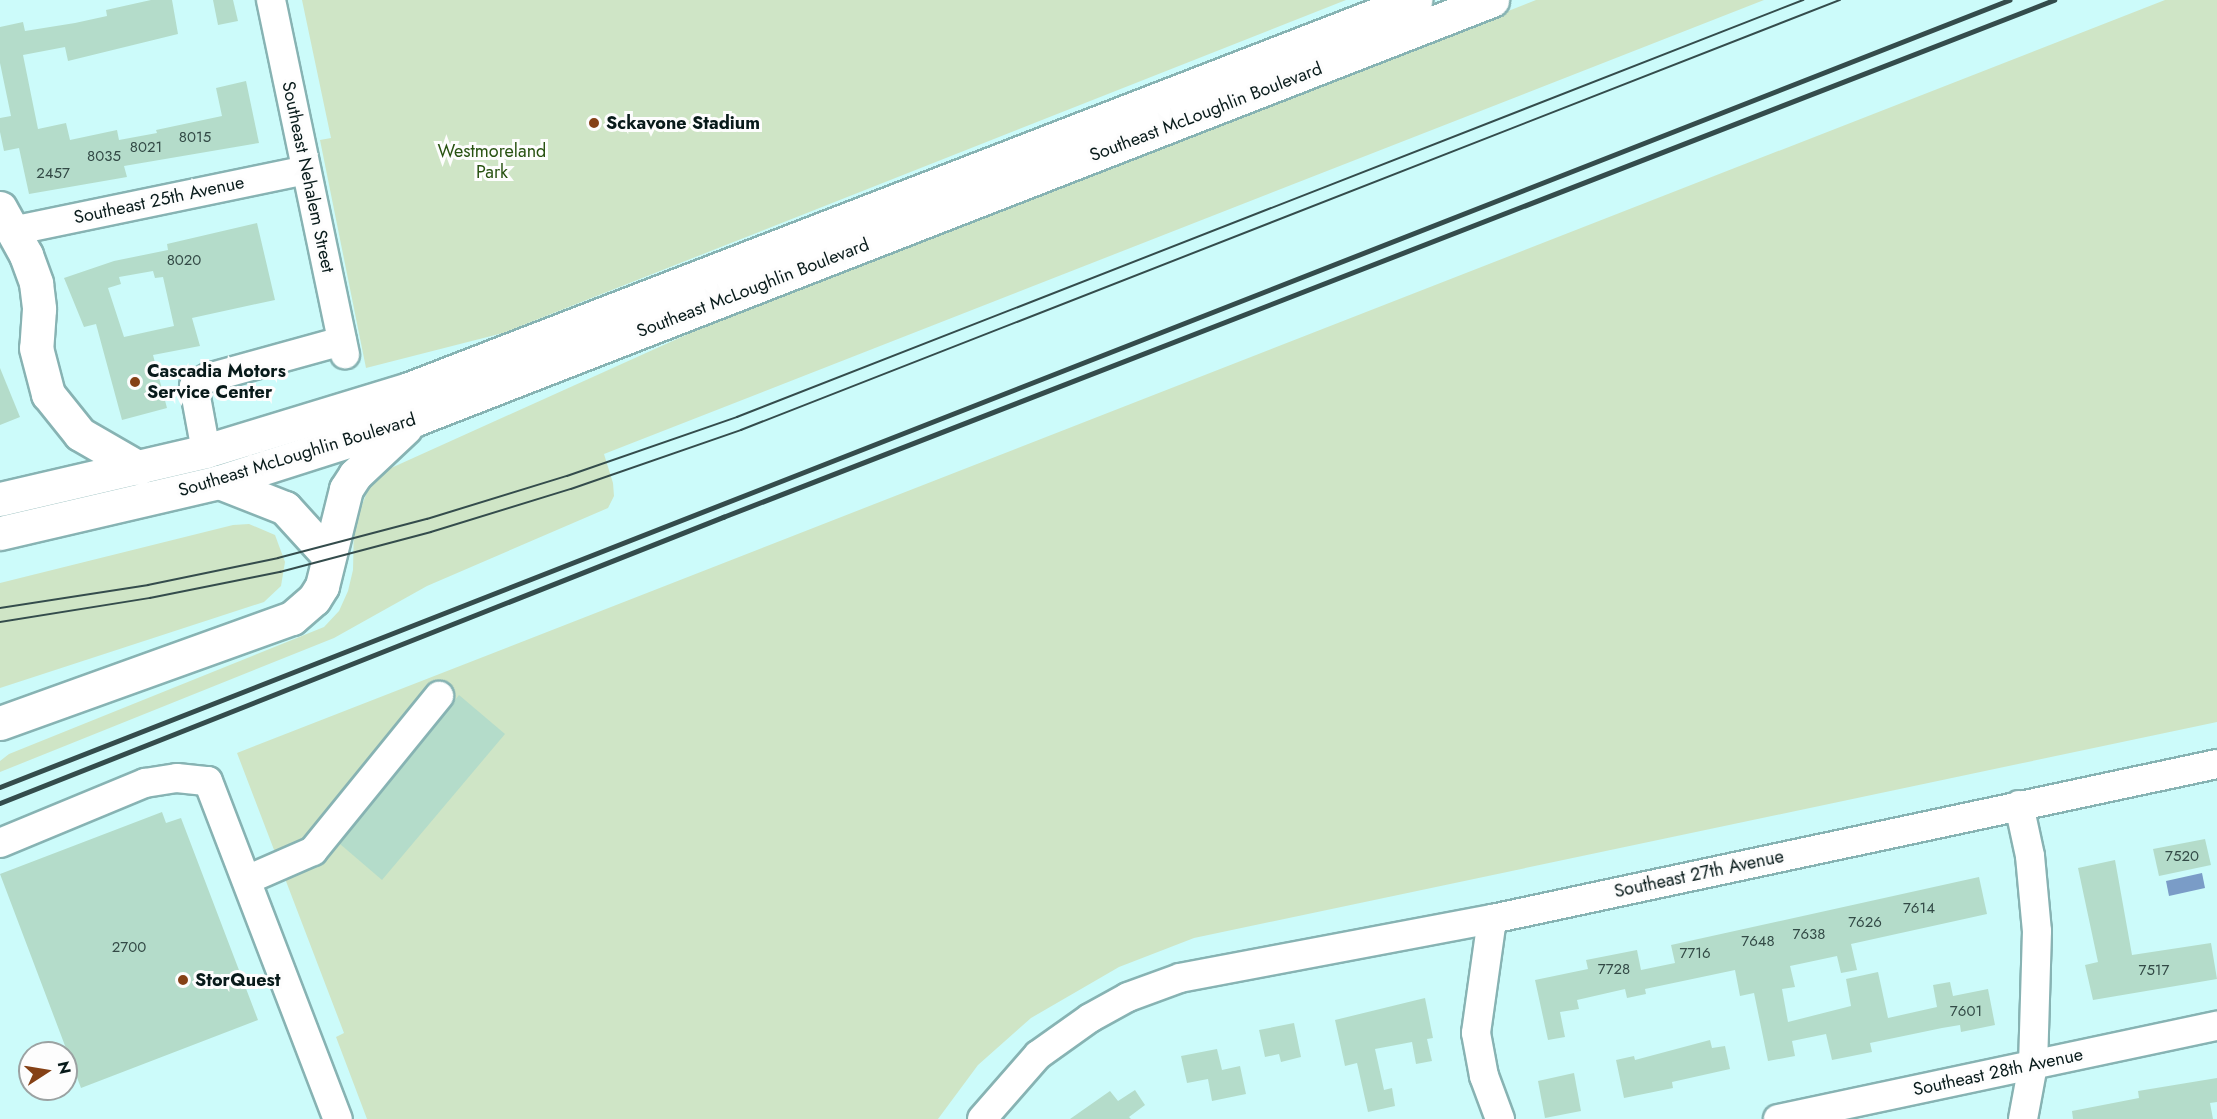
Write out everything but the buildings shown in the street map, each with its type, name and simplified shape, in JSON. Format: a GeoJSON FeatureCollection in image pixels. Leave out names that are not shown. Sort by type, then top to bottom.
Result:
{"type":"FeatureCollection","features":[{"type":"Feature","properties":{"kind":"main road","name":"Southeast McLoughlin Boulevard"},"geometry":{"type":"LineString","coordinates":[[0,499],[206,451],[357,406],[512,351],[1415,0]]}},
{"type":"Feature","properties":{"kind":"main road","name":"Southeast McLoughlin Boulevard"},"geometry":{"type":"LineString","coordinates":[[0,533],[219,482],[413,420],[1492,0]]}},
{"type":"Feature","properties":{"kind":"main road"},"geometry":{"type":"LineString","coordinates":[[6,219],[26,255],[38,295],[36,348],[40,370],[61,415],[80,434],[139,468]]}},
{"type":"Feature","properties":{"kind":"main road"},"geometry":{"type":"LineString","coordinates":[[0,723],[16,710],[292,618],[314,599],[322,586],[327,554],[340,504],[351,482],[413,420]]}},
{"type":"Feature","properties":{"kind":"main road"},"geometry":{"type":"LineString","coordinates":[[219,482],[285,508],[327,554]]}},
{"type":"Feature","properties":{"kind":"main road"},"geometry":{"type":"LineString","coordinates":[[0,744],[16,710]]}},
{"type":"Feature","properties":{"kind":"street","name":"Southeast Nehalem Street"},"geometry":{"type":"LineString","coordinates":[[206,451],[194,386],[208,378],[344,348],[271,0]]}},
{"type":"Feature","properties":{"kind":"street","name":"Southeast 25th Avenue"},"geometry":{"type":"LineString","coordinates":[[6,219],[306,170]]}},
{"type":"Feature","properties":{"kind":"street"},"geometry":{"type":"LineString","coordinates":[[249,879],[313,850],[439,696]]}},
{"type":"Feature","properties":{"kind":"street","name":"Southeast 27th Avenue"},"geometry":{"type":"LineString","coordinates":[[982,1119],[1038,1055],[1090,1018],[1128,997],[1180,978],[1492,919],[2217,764]]}},
{"type":"Feature","properties":{"kind":"street"},"geometry":{"type":"LineString","coordinates":[[0,843],[145,783],[177,778],[208,781],[249,879],[338,1119]]}},
{"type":"Feature","properties":{"kind":"street"},"geometry":{"type":"LineString","coordinates":[[2019,805],[2030,856],[2037,931],[2033,1065],[2024,1119]]}},
{"type":"Feature","properties":{"kind":"street"},"geometry":{"type":"LineString","coordinates":[[1492,919],[1476,1033],[1484,1076],[1500,1119]]}},
{"type":"Feature","properties":{"kind":"street","name":"Southeast 28th Avenue"},"geometry":{"type":"LineString","coordinates":[[1778,1119],[2217,1026]]}},
{"type":"Feature","properties":{"kind":"green space","name":"Westmoreland Park"},"geometry":{"type":"Polygon","coordinates":[[[302,0],[1346,0],[503,333],[366,368],[320,140],[331,138],[302,0]]]}},
{"type":"Feature","properties":{"kind":"green space"},"geometry":{"type":"Polygon","coordinates":[[[1536,0],[1764,0],[604,454],[613,483],[614,496],[608,508],[427,586],[334,638],[0,772],[0,761],[9,754],[324,627],[339,611],[348,591],[353,570],[354,524],[370,485],[380,473],[708,325],[1536,0]]]}},
{"type":"Feature","properties":{"kind":"green space"},"geometry":{"type":"Polygon","coordinates":[[[2165,0],[2217,0],[2217,722],[1194,938],[1119,967],[1031,1018],[978,1065],[938,1119],[367,1119],[336,1037],[344,1033],[237,753],[2165,0]]]}},
{"type":"Feature","properties":{"kind":"green space"},"geometry":{"type":"Polygon","coordinates":[[[249,524],[275,535],[285,562],[281,586],[264,602],[0,688],[0,583],[233,525],[249,524]]]}},
{"type":"Feature","properties":{"kind":"water"},"geometry":{"type":"Polygon","coordinates":[[[2202,873],[2205,888],[2169,896],[2166,881],[2202,873]]]}},
{"type":"Feature","properties":{"kind":"tram line"},"geometry":{"type":"LineString","coordinates":[[0,608],[148,585],[278,558],[427,519],[567,476],[737,417],[1803,0]]}},
{"type":"Feature","properties":{"kind":"tram line"},"geometry":{"type":"LineString","coordinates":[[0,622],[150,598],[280,572],[431,532],[571,489],[741,430],[1840,0]]}},
{"type":"Feature","properties":{"kind":"railway"},"geometry":{"type":"LineString","coordinates":[[0,787],[2009,0]]}},
{"type":"Feature","properties":{"kind":"railway"},"geometry":{"type":"LineString","coordinates":[[0,803],[723,517],[2054,0]]}},
{"type":"Feature","properties":{"kind":"place","name":"Sckavone Stadium"},"geometry":{"type":"Point","coordinates":[594,123]}},
{"type":"Feature","properties":{"kind":"place","name":"Cascadia Motors Service Center"},"geometry":{"type":"Point","coordinates":[135,382]}},
{"type":"Feature","properties":{"kind":"place","name":"StorQuest"},"geometry":{"type":"Point","coordinates":[183,980]}}]}
